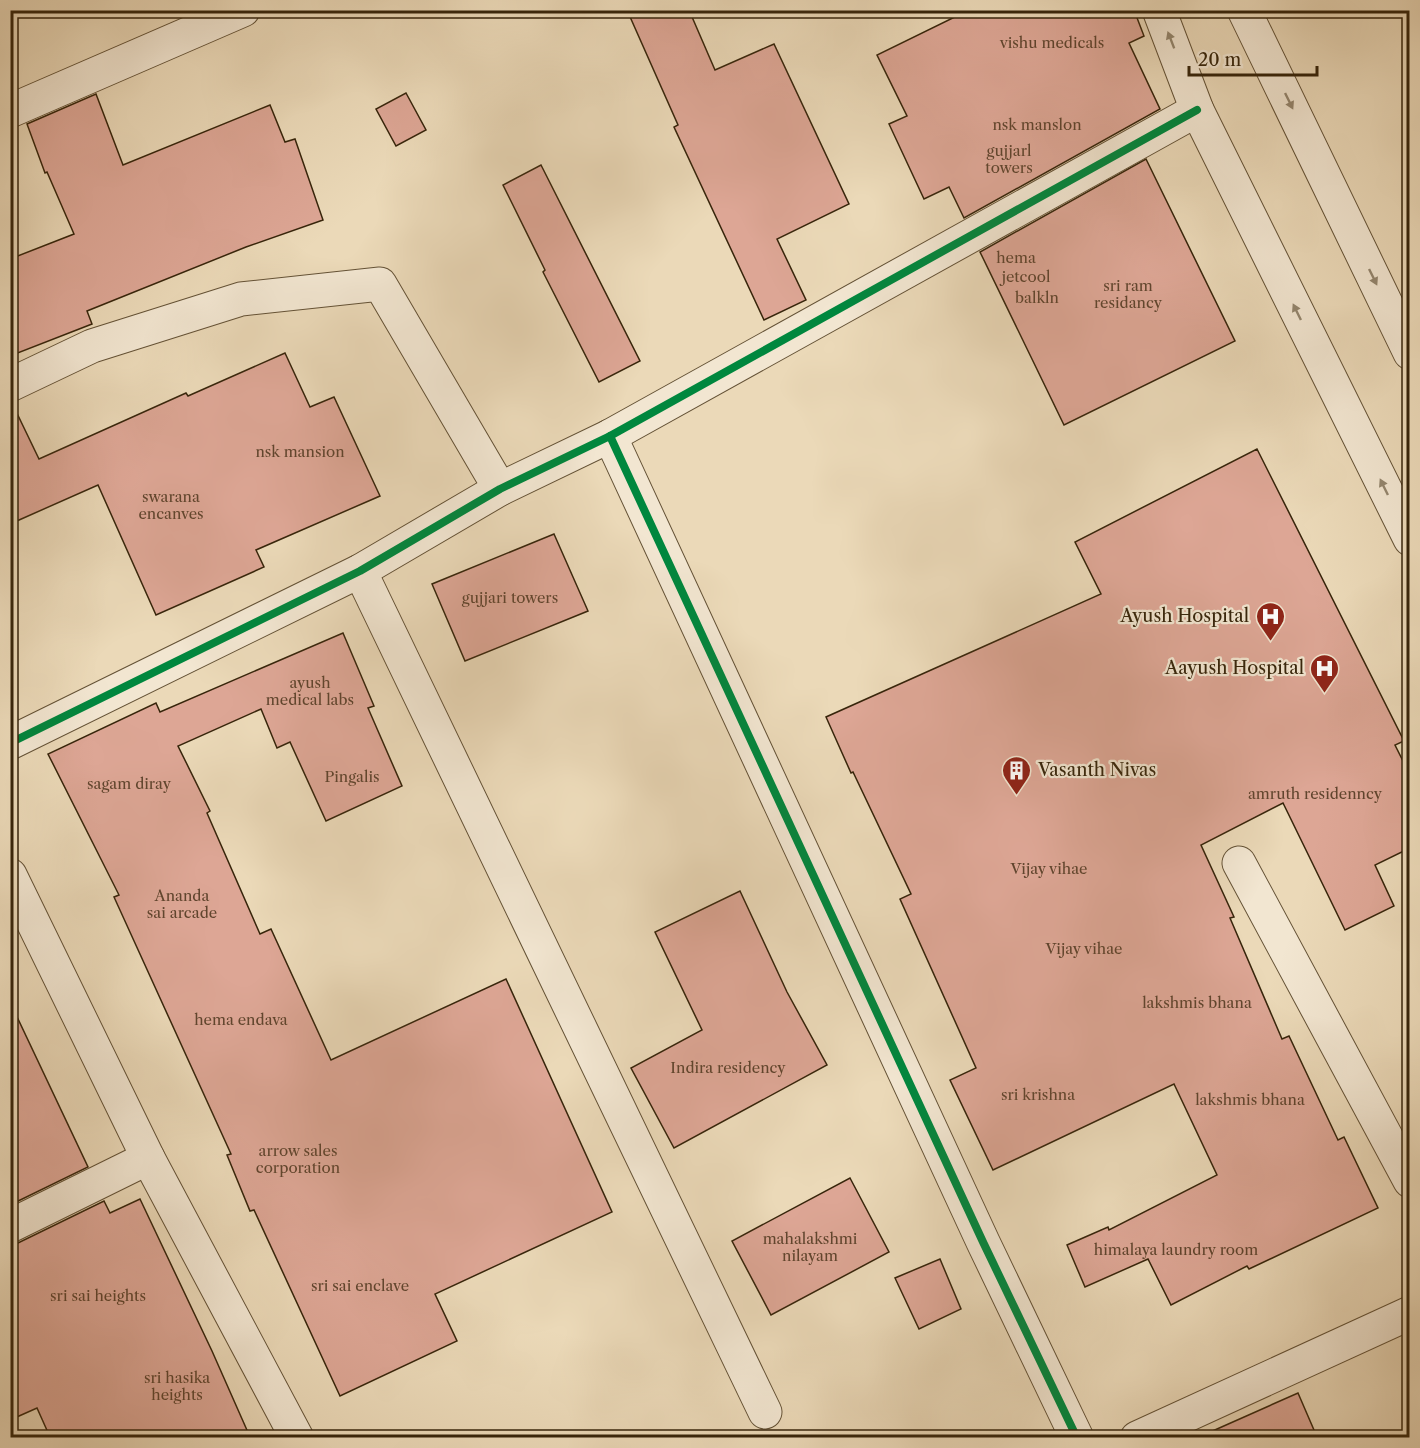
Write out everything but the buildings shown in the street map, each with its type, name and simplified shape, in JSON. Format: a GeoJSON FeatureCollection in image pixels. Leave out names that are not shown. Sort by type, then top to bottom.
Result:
{"type":"FeatureCollection","features":[{"type":"Feature","properties":{"kind":"street"},"geometry":{"type":"LineString","coordinates":[[10,111],[243,10]]}},
{"type":"Feature","properties":{"kind":"street"},"geometry":{"type":"LineString","coordinates":[[1159,10],[1197,110],[1410,539]]}},
{"type":"Feature","properties":{"kind":"street"},"geometry":{"type":"LineString","coordinates":[[1244,10],[1410,353]]}},
{"type":"Feature","properties":{"kind":"street"},"geometry":{"type":"LineString","coordinates":[[10,743],[360,571],[500,489],[610,436],[1197,110]]}},
{"type":"Feature","properties":{"kind":"street"},"geometry":{"type":"LineString","coordinates":[[10,385],[92,346],[241,299],[380,284],[500,489]]}},
{"type":"Feature","properties":{"kind":"street"},"geometry":{"type":"LineString","coordinates":[[610,436],[983,1242],[1077,1437]]}},
{"type":"Feature","properties":{"kind":"street"},"geometry":{"type":"LineString","coordinates":[[360,571],[765,1412]]}},
{"type":"Feature","properties":{"kind":"street"},"geometry":{"type":"LineString","coordinates":[[1239,863],[1410,1181]]}},
{"type":"Feature","properties":{"kind":"street"},"geometry":{"type":"LineString","coordinates":[[11,879],[148,1158],[297,1437]]}},
{"type":"Feature","properties":{"kind":"street"},"geometry":{"type":"LineString","coordinates":[[10,1226],[148,1158]]}},
{"type":"Feature","properties":{"kind":"street"},"geometry":{"type":"LineString","coordinates":[[1137,1437],[1410,1313]]}},
{"type":"Feature","properties":{"kind":"cycle path"},"geometry":{"type":"LineString","coordinates":[[10,743],[360,571],[500,489],[610,436],[1197,110]]}},
{"type":"Feature","properties":{"kind":"cycle path"},"geometry":{"type":"LineString","coordinates":[[610,436],[983,1242],[1077,1438]]}},
{"type":"Feature","properties":{"kind":"place","name":"Ayush Hospital"},"geometry":{"type":"Point","coordinates":[1270,642]}},
{"type":"Feature","properties":{"kind":"place","name":"Aayush Hospital"},"geometry":{"type":"Point","coordinates":[1325,694]}},
{"type":"Feature","properties":{"kind":"place","name":"Vasanth Nivas"},"geometry":{"type":"Point","coordinates":[1017,796]}}]}
